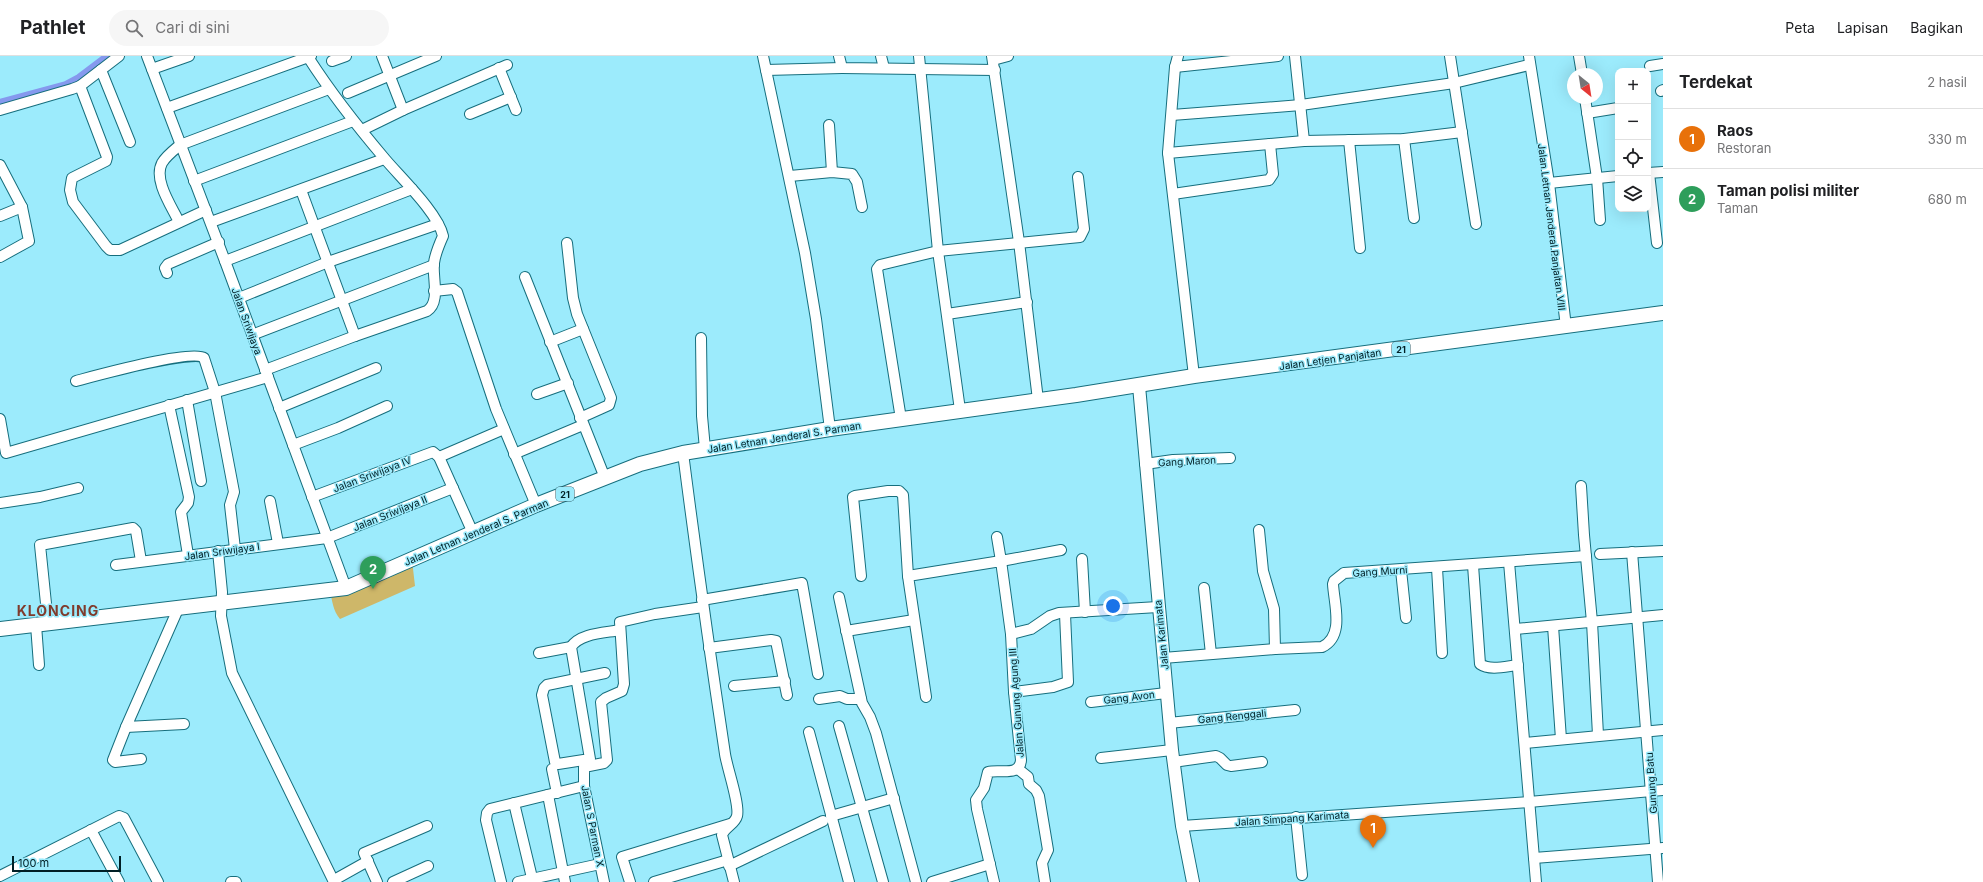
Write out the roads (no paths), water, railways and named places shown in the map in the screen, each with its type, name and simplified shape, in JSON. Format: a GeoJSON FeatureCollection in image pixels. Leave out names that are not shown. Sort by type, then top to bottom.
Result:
{"type":"FeatureCollection","features":[{"type":"Feature","properties":{"kind":"highway","name":"Jalan Letjen Panjaitan"},"geometry":{"type":"LineString","coordinates":[[1139,386],[1194,376],[1663,313]]}},
{"type":"Feature","properties":{"kind":"highway","name":"Jalan Letnan Jenderal S. Parman"},"geometry":{"type":"LineString","coordinates":[[0,629],[222,604],[346,588],[536,505],[650,460],[830,429],[1139,386]]}},
{"type":"Feature","properties":{"kind":"main road","name":"Jalan Karimata"},"geometry":{"type":"LineString","coordinates":[[1139,386],[1169,723],[1182,826],[1193,882]]}},
{"type":"Feature","properties":{"kind":"street"},"geometry":{"type":"LineString","coordinates":[[0,110],[80,86],[120,56]]}},
{"type":"Feature","properties":{"kind":"street","name":"Jalan Sriwijaya"},"geometry":{"type":"LineString","coordinates":[[147,56],[180,145],[226,261],[346,588]]}},
{"type":"Feature","properties":{"kind":"street"},"geometry":{"type":"LineString","coordinates":[[152,69],[189,56]]}},
{"type":"Feature","properties":{"kind":"street"},"geometry":{"type":"LineString","coordinates":[[0,419],[6,453],[215,392],[267,373],[355,336],[427,311],[433,306],[435,256],[443,236],[438,224],[412,190],[353,121],[329,89],[309,56],[167,108]]}},
{"type":"Feature","properties":{"kind":"street"},"geometry":{"type":"LineString","coordinates":[[332,61],[346,56]]}},
{"type":"Feature","properties":{"kind":"street"},"geometry":{"type":"LineString","coordinates":[[382,56],[403,110]]}},
{"type":"Feature","properties":{"kind":"street"},"geometry":{"type":"LineString","coordinates":[[348,93],[436,56]]}},
{"type":"Feature","properties":{"kind":"street"},"geometry":{"type":"LineString","coordinates":[[763,56],[790,176],[805,253],[816,319],[830,429]]}},
{"type":"Feature","properties":{"kind":"street"},"geometry":{"type":"LineString","coordinates":[[839,56],[842,68]]}},
{"type":"Feature","properties":{"kind":"street"},"geometry":{"type":"LineString","coordinates":[[881,56],[884,68]]}},
{"type":"Feature","properties":{"kind":"street"},"geometry":{"type":"LineString","coordinates":[[919,56],[938,251],[960,410]]}},
{"type":"Feature","properties":{"kind":"street"},"geometry":{"type":"LineString","coordinates":[[1008,56],[992,58],[995,70],[1019,242],[1038,400]]}},
{"type":"Feature","properties":{"kind":"street"},"geometry":{"type":"LineString","coordinates":[[1178,56],[1175,67],[1168,153],[1194,376]]}},
{"type":"Feature","properties":{"kind":"street"},"geometry":{"type":"LineString","coordinates":[[1175,67],[1278,56]]}},
{"type":"Feature","properties":{"kind":"street"},"geometry":{"type":"LineString","coordinates":[[1295,56],[1304,141]]}},
{"type":"Feature","properties":{"kind":"street"},"geometry":{"type":"LineString","coordinates":[[1450,56],[1476,224]]}},
{"type":"Feature","properties":{"kind":"street"},"geometry":{"type":"LineString","coordinates":[[1579,56],[1581,68]]}},
{"type":"Feature","properties":{"kind":"street"},"geometry":{"type":"LineString","coordinates":[[1172,114],[1301,105],[1454,83],[1529,60]]}},
{"type":"Feature","properties":{"kind":"street","name":"Jalan Letnan Jenderal Panjaitan VIII"},"geometry":{"type":"LineString","coordinates":[[1529,60],[1549,183],[1566,327]]}},
{"type":"Feature","properties":{"kind":"street"},"geometry":{"type":"LineString","coordinates":[[1650,66],[1663,64]]}},
{"type":"Feature","properties":{"kind":"street"},"geometry":{"type":"LineString","coordinates":[[362,130],[403,110],[503,67],[516,110]]}},
{"type":"Feature","properties":{"kind":"street"},"geometry":{"type":"LineString","coordinates":[[766,70],[842,68],[995,70]]}},
{"type":"Feature","properties":{"kind":"street"},"geometry":{"type":"LineString","coordinates":[[102,70],[130,142]]}},
{"type":"Feature","properties":{"kind":"street"},"geometry":{"type":"LineString","coordinates":[[80,86],[107,157],[106,161],[72,178],[71,196],[77,207],[106,246],[115,250],[155,235],[206,210]]}},
{"type":"Feature","properties":{"kind":"street"},"geometry":{"type":"LineString","coordinates":[[179,222],[162,186],[159,173],[163,161],[180,145],[329,89]]}},
{"type":"Feature","properties":{"kind":"street"},"geometry":{"type":"LineString","coordinates":[[470,114],[511,97]]}},
{"type":"Feature","properties":{"kind":"street"},"geometry":{"type":"LineString","coordinates":[[1586,104],[1600,220]]}},
{"type":"Feature","properties":{"kind":"street"},"geometry":{"type":"LineString","coordinates":[[1587,113],[1615,108]]}},
{"type":"Feature","properties":{"kind":"street"},"geometry":{"type":"LineString","coordinates":[[194,181],[353,121]]}},
{"type":"Feature","properties":{"kind":"street"},"geometry":{"type":"LineString","coordinates":[[829,125],[832,172]]}},
{"type":"Feature","properties":{"kind":"street"},"geometry":{"type":"LineString","coordinates":[[1168,153],[1304,141],[1404,138],[1462,132]]}},
{"type":"Feature","properties":{"kind":"street"},"geometry":{"type":"LineString","coordinates":[[1404,138],[1414,218]]}},
{"type":"Feature","properties":{"kind":"street"},"geometry":{"type":"LineString","coordinates":[[1349,140],[1360,248]]}},
{"type":"Feature","properties":{"kind":"street"},"geometry":{"type":"LineString","coordinates":[[1173,194],[1269,180],[1273,174],[1270,144]]}},
{"type":"Feature","properties":{"kind":"street"},"geometry":{"type":"LineString","coordinates":[[211,222],[384,159]]}},
{"type":"Feature","properties":{"kind":"street"},"geometry":{"type":"LineString","coordinates":[[0,166],[22,207],[30,241],[0,257]]}},
{"type":"Feature","properties":{"kind":"street"},"geometry":{"type":"LineString","coordinates":[[790,176],[832,172],[853,175],[862,207]]}},
{"type":"Feature","properties":{"kind":"street"},"geometry":{"type":"LineString","coordinates":[[1651,173],[1663,172]]}},
{"type":"Feature","properties":{"kind":"street"},"geometry":{"type":"LineString","coordinates":[[1549,183],[1615,176]]}},
{"type":"Feature","properties":{"kind":"street"},"geometry":{"type":"LineString","coordinates":[[1648,176],[1657,243]]}},
{"type":"Feature","properties":{"kind":"street"},"geometry":{"type":"LineString","coordinates":[[901,419],[877,269],[883,263],[938,251],[1072,238],[1082,235],[1084,229],[1078,177]]}},
{"type":"Feature","properties":{"kind":"street"},"geometry":{"type":"LineString","coordinates":[[300,190],[355,336]]}},
{"type":"Feature","properties":{"kind":"street"},"geometry":{"type":"LineString","coordinates":[[226,261],[412,190]]}},
{"type":"Feature","properties":{"kind":"street"},"geometry":{"type":"LineString","coordinates":[[0,216],[22,207]]}},
{"type":"Feature","properties":{"kind":"street"},"geometry":{"type":"LineString","coordinates":[[239,298],[328,262],[438,224]]}},
{"type":"Feature","properties":{"kind":"street"},"geometry":{"type":"LineString","coordinates":[[167,273],[165,268],[168,264],[218,242]]}},
{"type":"Feature","properties":{"kind":"street"},"geometry":{"type":"LineString","coordinates":[[514,454],[582,422],[609,405],[611,398],[583,329],[573,298],[567,243]]}},
{"type":"Feature","properties":{"kind":"street"},"geometry":{"type":"LineString","coordinates":[[252,335],[434,265]]}},
{"type":"Feature","properties":{"kind":"street"},"geometry":{"type":"LineString","coordinates":[[525,277],[605,478]]}},
{"type":"Feature","properties":{"kind":"street"},"geometry":{"type":"LineString","coordinates":[[434,290],[453,289],[457,292],[504,429],[536,505]]}},
{"type":"Feature","properties":{"kind":"street"},"geometry":{"type":"LineString","coordinates":[[947,314],[1027,302]]}},
{"type":"Feature","properties":{"kind":"street"},"geometry":{"type":"LineString","coordinates":[[550,342],[583,329]]}},
{"type":"Feature","properties":{"kind":"street"},"geometry":{"type":"LineString","coordinates":[[701,338],[702,416],[705,450]]}},
{"type":"Feature","properties":{"kind":"street"},"geometry":{"type":"LineString","coordinates":[[76,380],[162,360],[200,355],[206,361],[215,392],[234,492],[230,505],[235,549]]}},
{"type":"Feature","properties":{"kind":"street"},"geometry":{"type":"LineString","coordinates":[[279,408],[376,368]]}},
{"type":"Feature","properties":{"kind":"street"},"geometry":{"type":"LineString","coordinates":[[537,394],[568,383]]}},
{"type":"Feature","properties":{"kind":"street"},"geometry":{"type":"LineString","coordinates":[[187,400],[201,481]]}},
{"type":"Feature","properties":{"kind":"street"},"geometry":{"type":"LineString","coordinates":[[169,405],[189,497],[188,503],[181,512],[188,555]]}},
{"type":"Feature","properties":{"kind":"street"},"geometry":{"type":"LineString","coordinates":[[293,446],[388,406]]}},
{"type":"Feature","properties":{"kind":"street","name":"Jalan Sriwijaya IV"},"geometry":{"type":"LineString","coordinates":[[312,497],[436,455],[504,429]]}},
{"type":"Feature","properties":{"kind":"street"},"geometry":{"type":"LineString","coordinates":[[683,454],[726,762],[737,808],[737,816],[722,835],[734,882]]}},
{"type":"Feature","properties":{"kind":"street"},"geometry":{"type":"LineString","coordinates":[[436,455],[453,488],[473,533]]}},
{"type":"Feature","properties":{"kind":"street","name":"Gang Maron"},"geometry":{"type":"LineString","coordinates":[[1145,464],[1173,460],[1230,458]]}},
{"type":"Feature","properties":{"kind":"street"},"geometry":{"type":"LineString","coordinates":[[1581,486],[1592,622],[1598,735]]}},
{"type":"Feature","properties":{"kind":"street"},"geometry":{"type":"LineString","coordinates":[[0,503],[40,497],[78,488]]}},
{"type":"Feature","properties":{"kind":"street","name":"Jalan Sriwijaya II"},"geometry":{"type":"LineString","coordinates":[[327,538],[453,488]]}},
{"type":"Feature","properties":{"kind":"street"},"geometry":{"type":"LineString","coordinates":[[860,576],[853,498],[855,496],[888,491],[899,491],[902,495],[908,576],[926,697]]}},
{"type":"Feature","properties":{"kind":"street"},"geometry":{"type":"LineString","coordinates":[[270,501],[278,543]]}},
{"type":"Feature","properties":{"kind":"street"},"geometry":{"type":"LineString","coordinates":[[39,665],[42,624],[40,545],[133,528],[136,531],[141,561]]}},
{"type":"Feature","properties":{"kind":"street"},"geometry":{"type":"LineString","coordinates":[[1259,530],[1263,570],[1274,609],[1275,649]]}},
{"type":"Feature","properties":{"kind":"street","name":"Jalan Gunung Agung III"},"geometry":{"type":"LineString","coordinates":[[994,882],[976,800],[984,789],[988,772],[1014,771],[1018,769],[1021,760],[1014,692],[1012,634],[997,537]]}},
{"type":"Feature","properties":{"kind":"street","name":"Jalan Sriwijaya I"},"geometry":{"type":"LineString","coordinates":[[116,565],[278,543],[327,538]]}},
{"type":"Feature","properties":{"kind":"street"},"geometry":{"type":"LineString","coordinates":[[908,576],[1061,550]]}},
{"type":"Feature","properties":{"kind":"street"},"geometry":{"type":"LineString","coordinates":[[218,551],[222,604],[221,616],[232,673],[334,881],[368,861]]}},
{"type":"Feature","properties":{"kind":"street"},"geometry":{"type":"LineString","coordinates":[[1600,554],[1663,551]]}},
{"type":"Feature","properties":{"kind":"street","name":"Gunung Batu"},"geometry":{"type":"LineString","coordinates":[[1632,552],[1652,790],[1659,849],[1658,882]]}},
{"type":"Feature","properties":{"kind":"street","name":"Gang Murni"},"geometry":{"type":"LineString","coordinates":[[1163,658],[1275,649],[1322,647],[1328,643],[1335,630],[1337,619],[1334,581],[1344,573],[1437,568],[1586,556]]}},
{"type":"Feature","properties":{"kind":"street"},"geometry":{"type":"LineString","coordinates":[[1082,559],[1085,612]]}},
{"type":"Feature","properties":{"kind":"street"},"geometry":{"type":"LineString","coordinates":[[1509,562],[1516,629],[1536,882]]}},
{"type":"Feature","properties":{"kind":"street"},"geometry":{"type":"LineString","coordinates":[[1473,565],[1480,664],[1485,667],[1518,665]]}},
{"type":"Feature","properties":{"kind":"street"},"geometry":{"type":"LineString","coordinates":[[1437,568],[1442,653]]}},
{"type":"Feature","properties":{"kind":"street"},"geometry":{"type":"LineString","coordinates":[[1400,570],[1406,618]]}},
{"type":"Feature","properties":{"kind":"street"},"geometry":{"type":"LineString","coordinates":[[539,653],[571,647],[583,637],[620,630],[620,622],[625,620],[802,583],[818,674]]}},
{"type":"Feature","properties":{"kind":"street"},"geometry":{"type":"LineString","coordinates":[[1204,588],[1211,654]]}},
{"type":"Feature","properties":{"kind":"street"},"geometry":{"type":"LineString","coordinates":[[839,597],[861,701],[874,726],[916,882]]}},
{"type":"Feature","properties":{"kind":"street"},"geometry":{"type":"LineString","coordinates":[[1012,634],[1031,629],[1050,616],[1158,607]]}},
{"type":"Feature","properties":{"kind":"street"},"geometry":{"type":"LineString","coordinates":[[141,759],[115,762],[113,757],[178,609]]}},
{"type":"Feature","properties":{"kind":"street"},"geometry":{"type":"LineString","coordinates":[[1014,692],[1053,687],[1068,682],[1065,614]]}},
{"type":"Feature","properties":{"kind":"street"},"geometry":{"type":"LineString","coordinates":[[1516,629],[1663,615]]}},
{"type":"Feature","properties":{"kind":"street"},"geometry":{"type":"LineString","coordinates":[[846,631],[914,620]]}},
{"type":"Feature","properties":{"kind":"street"},"geometry":{"type":"LineString","coordinates":[[1553,626],[1561,739]]}},
{"type":"Feature","properties":{"kind":"street","name":"Jalan S Parman X"},"geometry":{"type":"LineString","coordinates":[[604,882],[584,786],[584,767],[604,763],[607,759],[601,702],[606,698],[622,691],[624,684],[622,636],[620,630]]}},
{"type":"Feature","properties":{"kind":"street"},"geometry":{"type":"LineString","coordinates":[[709,648],[774,640],[778,643],[788,695]]}},
{"type":"Feature","properties":{"kind":"street"},"geometry":{"type":"LineString","coordinates":[[571,647],[577,679],[590,759],[558,764],[554,760],[542,695],[544,688],[547,685],[577,679],[606,673]]}},
{"type":"Feature","properties":{"kind":"street"},"geometry":{"type":"LineString","coordinates":[[734,686],[785,681]]}},
{"type":"Feature","properties":{"kind":"street","name":"Gang Avon"},"geometry":{"type":"LineString","coordinates":[[1091,702],[1166,693]]}},
{"type":"Feature","properties":{"kind":"street"},"geometry":{"type":"LineString","coordinates":[[819,700],[840,696],[847,699],[861,701]]}},
{"type":"Feature","properties":{"kind":"street","name":"Gang Renggali"},"geometry":{"type":"LineString","coordinates":[[1169,723],[1295,710]]}},
{"type":"Feature","properties":{"kind":"street"},"geometry":{"type":"LineString","coordinates":[[126,727],[184,724]]}},
{"type":"Feature","properties":{"kind":"street"},"geometry":{"type":"LineString","coordinates":[[839,726],[883,882]]}},
{"type":"Feature","properties":{"kind":"street"},"geometry":{"type":"LineString","coordinates":[[1525,743],[1663,730]]}},
{"type":"Feature","properties":{"kind":"street"},"geometry":{"type":"LineString","coordinates":[[809,732],[827,818],[849,882]]}},
{"type":"Feature","properties":{"kind":"street"},"geometry":{"type":"LineString","coordinates":[[1101,758],[1216,756],[1227,765],[1231,766],[1262,762]]}},
{"type":"Feature","properties":{"kind":"street"},"geometry":{"type":"LineString","coordinates":[[552,769],[553,794],[563,872],[566,882]]}},
{"type":"Feature","properties":{"kind":"street"},"geometry":{"type":"LineString","coordinates":[[1018,769],[1028,777],[1029,784],[1036,790],[1038,796],[1048,850],[1042,862],[1045,882]]}},
{"type":"Feature","properties":{"kind":"street"},"geometry":{"type":"LineString","coordinates":[[501,882],[486,820],[486,813],[490,809],[584,786]]}},
{"type":"Feature","properties":{"kind":"street","name":"Jalan Simpang Karimata"},"geometry":{"type":"LineString","coordinates":[[1182,826],[1529,802],[1663,790]]}},
{"type":"Feature","properties":{"kind":"street"},"geometry":{"type":"LineString","coordinates":[[654,882],[728,863],[827,818],[894,798]]}},
{"type":"Feature","properties":{"kind":"street"},"geometry":{"type":"LineString","coordinates":[[514,803],[532,880]]}},
{"type":"Feature","properties":{"kind":"street"},"geometry":{"type":"LineString","coordinates":[[0,876],[117,816],[121,816],[158,882]]}},
{"type":"Feature","properties":{"kind":"street"},"geometry":{"type":"LineString","coordinates":[[1296,818],[1302,875]]}},
{"type":"Feature","properties":{"kind":"street"},"geometry":{"type":"LineString","coordinates":[[630,882],[622,856],[730,824]]}},
{"type":"Feature","properties":{"kind":"street"},"geometry":{"type":"LineString","coordinates":[[377,882],[364,853],[427,826]]}},
{"type":"Feature","properties":{"kind":"street"},"geometry":{"type":"LineString","coordinates":[[91,830],[115,881]]}},
{"type":"Feature","properties":{"kind":"street"},"geometry":{"type":"LineString","coordinates":[[1534,858],[1659,849]]}},
{"type":"Feature","properties":{"kind":"street"},"geometry":{"type":"LineString","coordinates":[[518,882],[600,864]]}},
{"type":"Feature","properties":{"kind":"street"},"geometry":{"type":"LineString","coordinates":[[932,882],[990,864]]}},
{"type":"Feature","properties":{"kind":"street"},"geometry":{"type":"LineString","coordinates":[[393,882],[428,866]]}},
{"type":"Feature","properties":{"kind":"street"},"geometry":{"type":"LineString","coordinates":[[231,882],[236,882]]}},
{"type":"Feature","properties":{"kind":"waterway"},"geometry":{"type":"LineString","coordinates":[[0,103],[66,85],[79,78],[108,56]]}},
{"type":"Feature","properties":{"kind":"place","name":"Taman polisi militer"},"geometry":{"type":"Point","coordinates":[373,589]}},
{"type":"Feature","properties":{"kind":"place","name":"Raos"},"geometry":{"type":"Point","coordinates":[1373,848]}},
{"type":"Feature","properties":{"kind":"district","name":"KLONCING"},"geometry":{"type":"Point","coordinates":[58,610]}}]}
